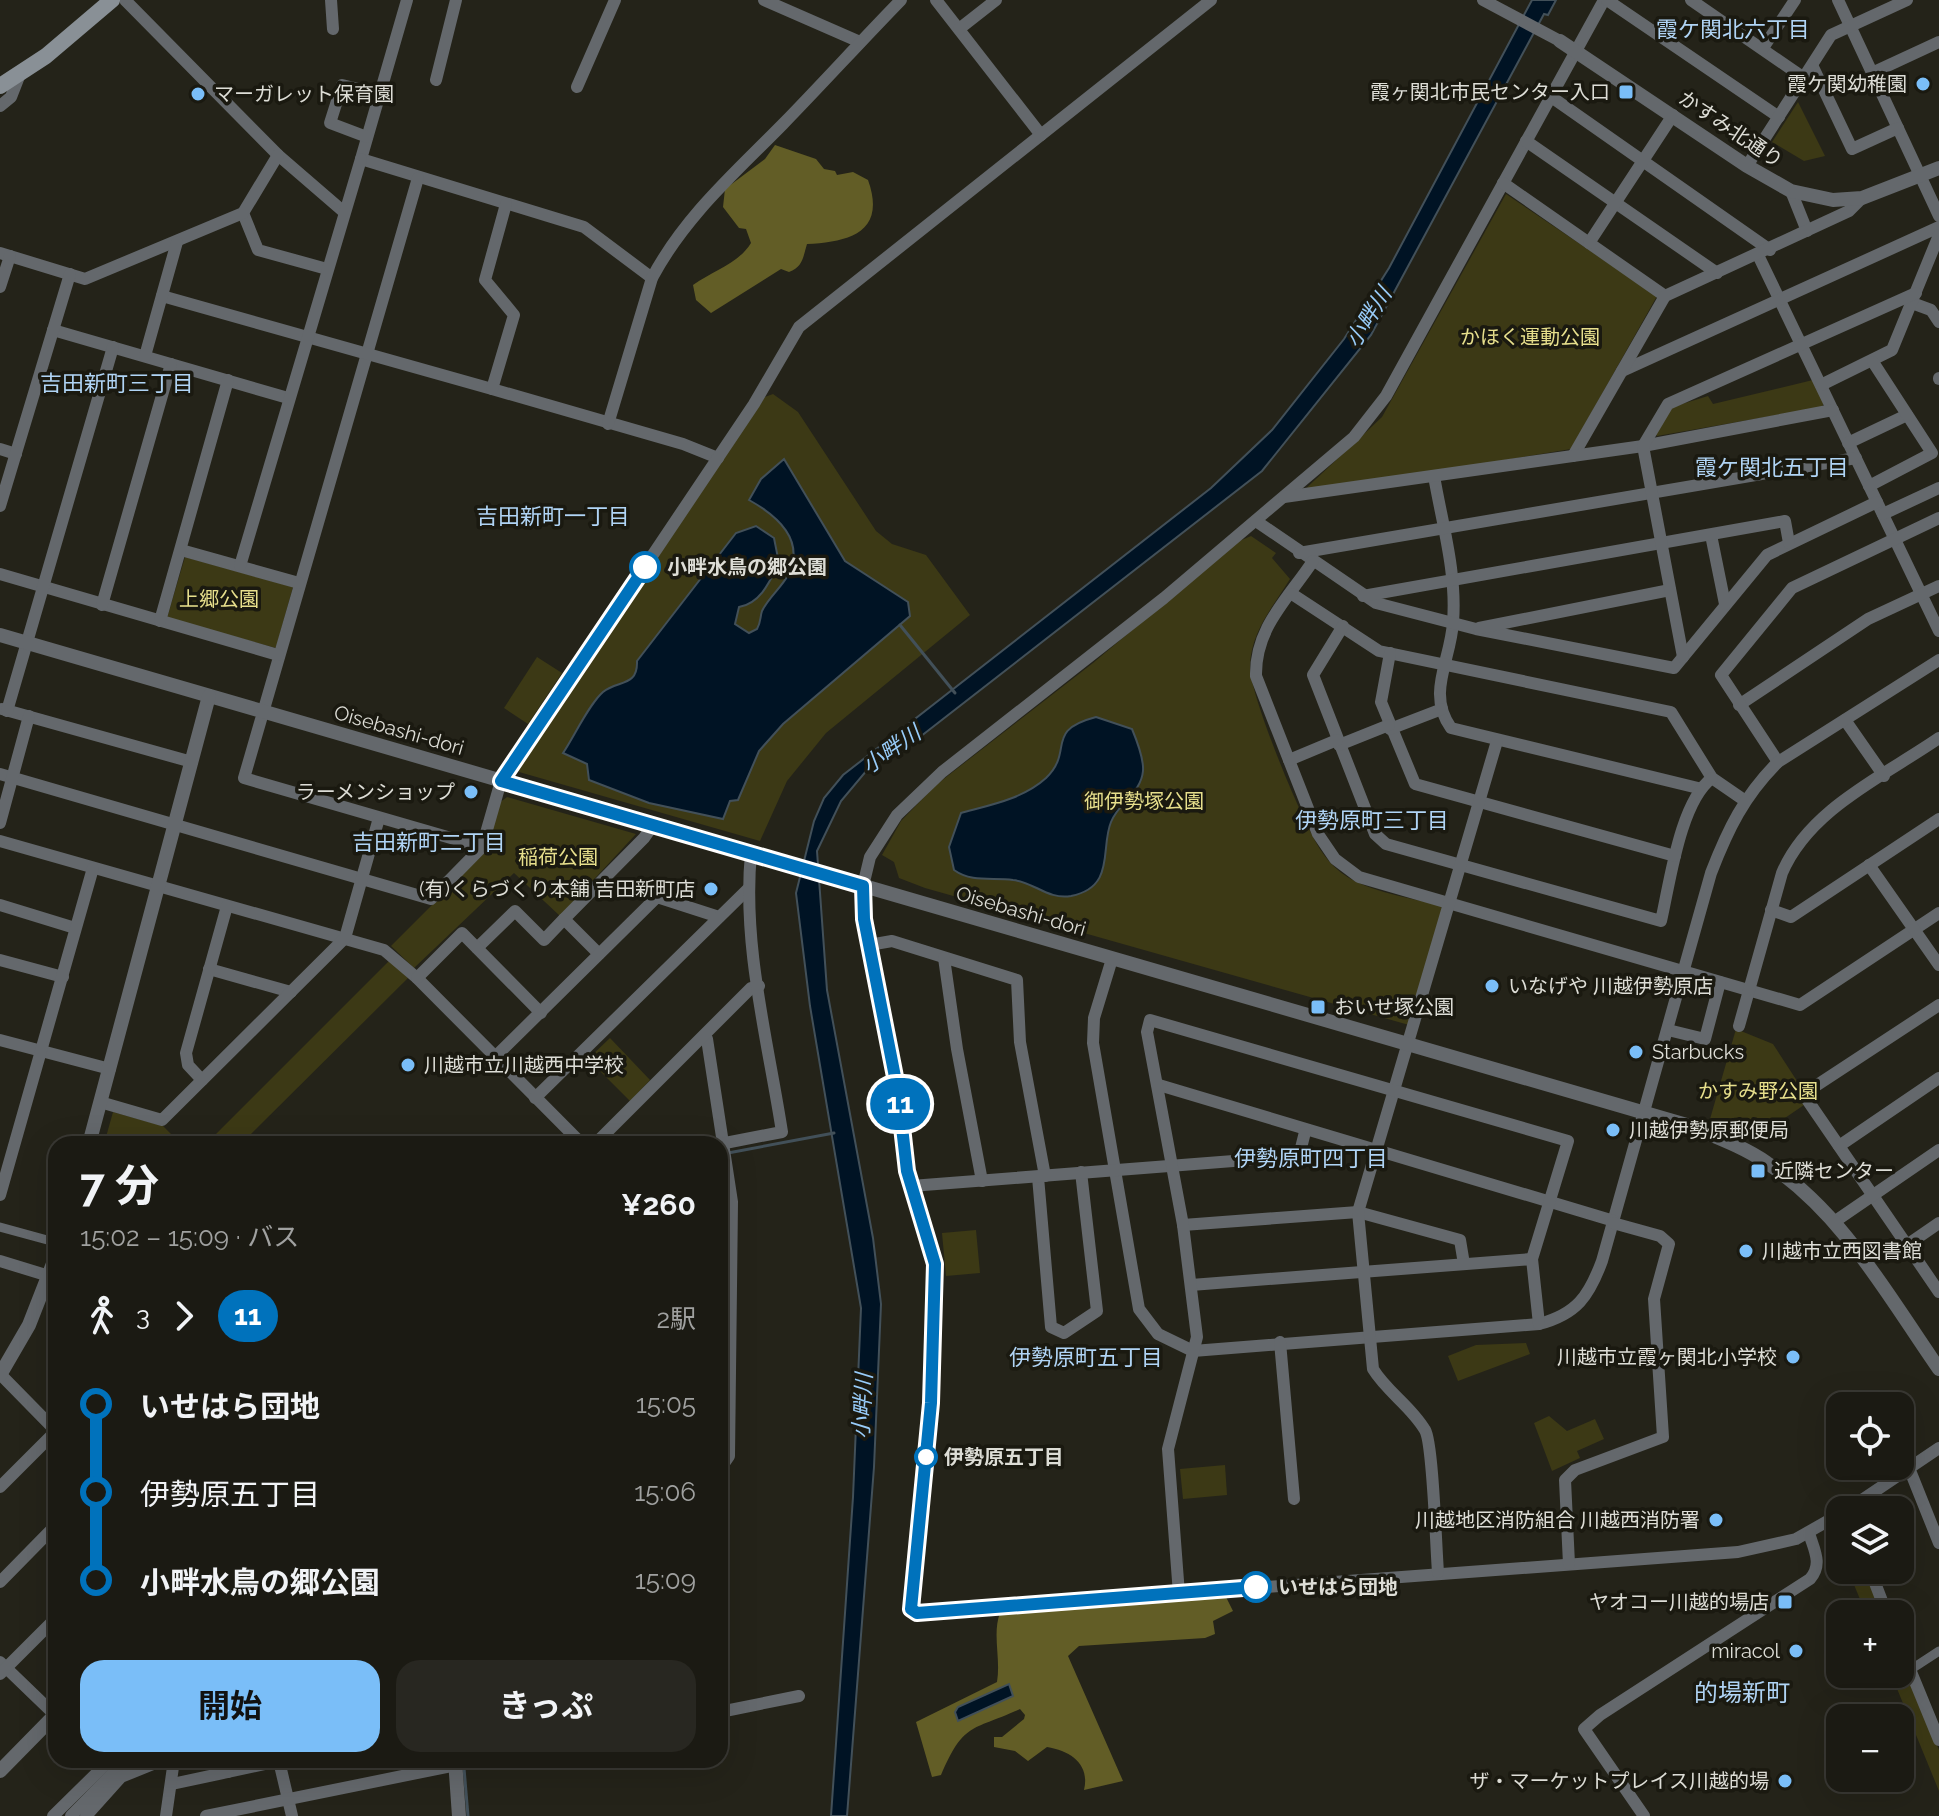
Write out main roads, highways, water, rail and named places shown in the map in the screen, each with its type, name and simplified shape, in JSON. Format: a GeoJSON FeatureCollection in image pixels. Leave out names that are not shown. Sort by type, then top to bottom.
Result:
{"type":"FeatureCollection","features":[{"type":"Feature","properties":{"kind":"main road"},"geometry":{"type":"LineString","coordinates":[[0,86],[20,74],[112,0]]}},
{"type":"Feature","properties":{"kind":"water","name":"小畔川"},"geometry":{"type":"Polygon","coordinates":[[[1532,0],[1556,0],[1548,15],[1544,14],[1371,335],[1262,471],[898,754],[891,754],[867,770],[841,801],[817,851],[827,990],[873,1238],[881,1304],[874,1467],[847,1816],[831,1816],[853,1497],[861,1308],[810,1006],[796,893],[814,821],[824,798],[843,775],[1211,488],[1272,430],[1344,339],[1389,268],[1532,0]]]}},
{"type":"Feature","properties":{"kind":"water"},"geometry":{"type":"Polygon","coordinates":[[[784,459],[845,561],[908,602],[910,616],[783,724],[759,751],[738,800],[730,801],[723,819],[649,803],[589,780],[587,764],[563,753],[587,712],[603,692],[631,679],[637,661],[736,533],[756,526],[774,538],[779,563],[759,596],[739,607],[735,624],[749,633],[757,629],[762,611],[788,575],[793,551],[791,540],[778,521],[749,500],[761,479],[784,459]]]}},
{"type":"Feature","properties":{"kind":"water"},"geometry":{"type":"Polygon","coordinates":[[[1096,717],[1132,729],[1143,771],[1134,792],[1111,822],[1104,865],[1095,884],[1085,891],[1063,897],[1021,881],[975,878],[954,870],[949,847],[961,813],[1006,800],[1037,785],[1054,768],[1070,728],[1096,717]]]}},
{"type":"Feature","properties":{"kind":"water"},"geometry":{"type":"Polygon","coordinates":[[[1009,1684],[1013,1696],[958,1721],[955,1712],[958,1707],[1009,1684]]]}},
{"type":"Feature","properties":{"kind":"waterway"},"geometry":{"type":"LineString","coordinates":[[900,625],[955,693]]}},
{"type":"Feature","properties":{"kind":"waterway"},"geometry":{"type":"LineString","coordinates":[[728,1153],[834,1133]]}},
{"type":"Feature","properties":{"kind":"waterway"},"geometry":{"type":"LineString","coordinates":[[464,1768],[468,1816]]}},
{"type":"Feature","properties":{"kind":"place","name":"霞ケ関幼稚園"},"geometry":{"type":"Point","coordinates":[1923,84]}},
{"type":"Feature","properties":{"kind":"place","name":"霞ヶ関北市民センター入口"},"geometry":{"type":"Point","coordinates":[1626,92]}},
{"type":"Feature","properties":{"kind":"place","name":"マーガレット保育園"},"geometry":{"type":"Point","coordinates":[198,94]}},
{"type":"Feature","properties":{"kind":"place","name":"小畔水鳥の郷公園"},"geometry":{"type":"Point","coordinates":[645,567]}},
{"type":"Feature","properties":{"kind":"place","name":"ラーメンショップ"},"geometry":{"type":"Point","coordinates":[471,792]}},
{"type":"Feature","properties":{"kind":"place","name":"(有)くらづくり本舗 吉田新町店"},"geometry":{"type":"Point","coordinates":[711,889]}},
{"type":"Feature","properties":{"kind":"place","name":"いなげや 川越伊勢原店"},"geometry":{"type":"Point","coordinates":[1492,986]}},
{"type":"Feature","properties":{"kind":"place","name":"おいせ塚公園"},"geometry":{"type":"Point","coordinates":[1318,1007]}},
{"type":"Feature","properties":{"kind":"place","name":"Starbucks"},"geometry":{"type":"Point","coordinates":[1636,1052]}},
{"type":"Feature","properties":{"kind":"place","name":"川越市立川越西中学校"},"geometry":{"type":"Point","coordinates":[408,1065]}},
{"type":"Feature","properties":{"kind":"place","name":"川越伊勢原郵便局"},"geometry":{"type":"Point","coordinates":[1613,1130]}},
{"type":"Feature","properties":{"kind":"place","name":"近隣センター"},"geometry":{"type":"Point","coordinates":[1758,1171]}},
{"type":"Feature","properties":{"kind":"place","name":"川越市立西図書館"},"geometry":{"type":"Point","coordinates":[1746,1251]}},
{"type":"Feature","properties":{"kind":"place","name":"川越市立霞ヶ関北小学校"},"geometry":{"type":"Point","coordinates":[1793,1357]}},
{"type":"Feature","properties":{"kind":"place","name":"伊勢原五丁目"},"geometry":{"type":"Point","coordinates":[926,1457]}},
{"type":"Feature","properties":{"kind":"place","name":"川越地区消防組合 川越西消防署"},"geometry":{"type":"Point","coordinates":[1716,1520]}},
{"type":"Feature","properties":{"kind":"place","name":"いせはら団地"},"geometry":{"type":"Point","coordinates":[1256,1587]}},
{"type":"Feature","properties":{"kind":"place","name":"ヤオコー川越的場店"},"geometry":{"type":"Point","coordinates":[1785,1602]}},
{"type":"Feature","properties":{"kind":"place","name":"miracol"},"geometry":{"type":"Point","coordinates":[1796,1651]}},
{"type":"Feature","properties":{"kind":"place","name":"ザ・マーケットプレイス川越的場"},"geometry":{"type":"Point","coordinates":[1785,1781]}},
{"type":"Feature","properties":{"kind":"district","name":"霞ケ関北六丁目"},"geometry":{"type":"Point","coordinates":[1733,29]}},
{"type":"Feature","properties":{"kind":"district","name":"吉田新町三丁目"},"geometry":{"type":"Point","coordinates":[117,383]}},
{"type":"Feature","properties":{"kind":"district","name":"霞ケ関北五丁目"},"geometry":{"type":"Point","coordinates":[1772,467]}},
{"type":"Feature","properties":{"kind":"district","name":"吉田新町一丁目"},"geometry":{"type":"Point","coordinates":[553,516]}},
{"type":"Feature","properties":{"kind":"district","name":"伊勢原町三丁目"},"geometry":{"type":"Point","coordinates":[1372,820]}},
{"type":"Feature","properties":{"kind":"district","name":"吉田新町二丁目"},"geometry":{"type":"Point","coordinates":[429,842]}},
{"type":"Feature","properties":{"kind":"district","name":"伊勢原町四丁目"},"geometry":{"type":"Point","coordinates":[1311,1158]}},
{"type":"Feature","properties":{"kind":"district","name":"伊勢原町五丁目"},"geometry":{"type":"Point","coordinates":[1086,1357]}},
{"type":"Feature","properties":{"kind":"district","name":"的場新町"},"geometry":{"type":"Point","coordinates":[1742,1692]}},
{"type":"Feature","properties":{"kind":"park label","name":"かほく運動公園"},"geometry":{"type":"Point","coordinates":[1530,337]}},
{"type":"Feature","properties":{"kind":"park label","name":"上郷公園"},"geometry":{"type":"Point","coordinates":[219,599]}},
{"type":"Feature","properties":{"kind":"park label","name":"御伊勢塚公園"},"geometry":{"type":"Point","coordinates":[1144,801]}},
{"type":"Feature","properties":{"kind":"park label","name":"稲荷公園"},"geometry":{"type":"Point","coordinates":[558,857]}},
{"type":"Feature","properties":{"kind":"park label","name":"かすみ野公園"},"geometry":{"type":"Point","coordinates":[1758,1091]}}]}
